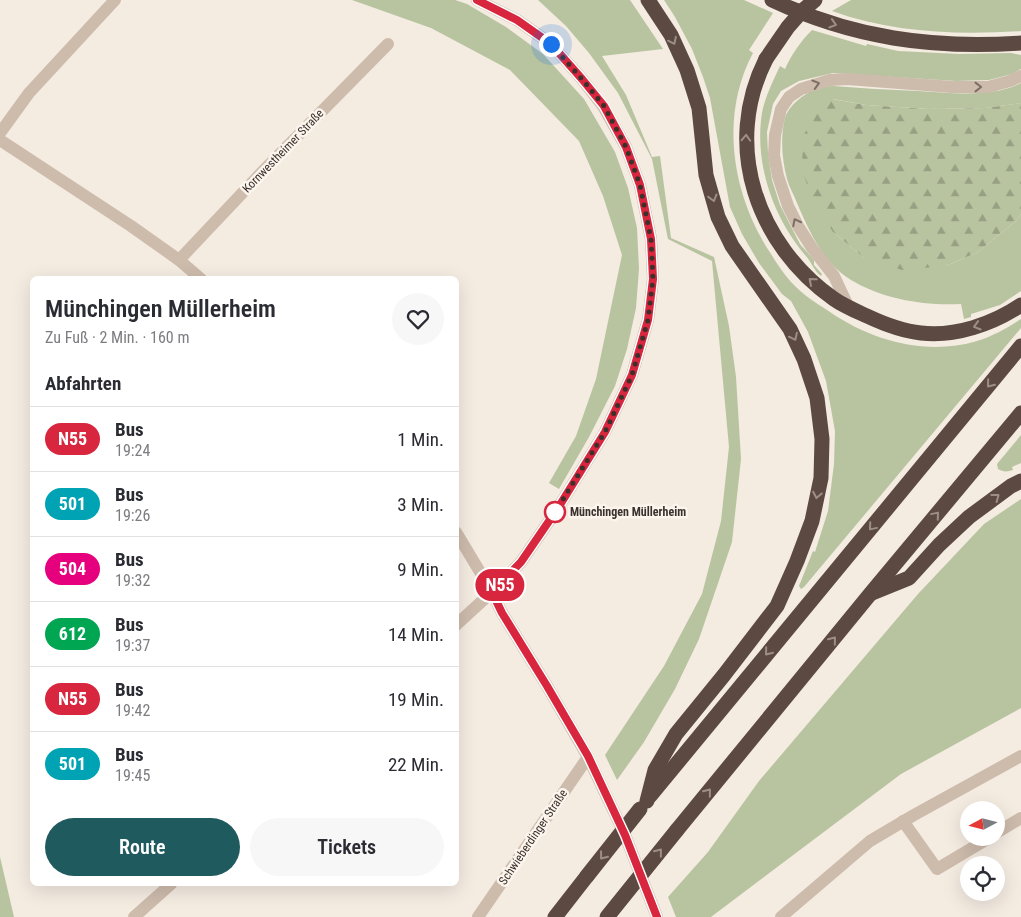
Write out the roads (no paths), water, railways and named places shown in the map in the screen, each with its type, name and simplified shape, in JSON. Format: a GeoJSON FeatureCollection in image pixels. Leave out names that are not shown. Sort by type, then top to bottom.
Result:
{"type":"FeatureCollection","features":[{"type":"Feature","properties":{"kind":"highway"},"geometry":{"type":"LineString","coordinates":[[648,0],[671,35],[687,70],[698,108],[706,175],[718,217],[732,246],[790,329],[801,351],[817,398],[822,439],[821,478],[812,521],[777,606],[676,734],[655,770],[651,791]]}},
{"type":"Feature","properties":{"kind":"highway"},"geometry":{"type":"LineString","coordinates":[[772,0],[829,23],[889,38],[952,44],[991,45],[1021,43]]}},
{"type":"Feature","properties":{"kind":"highway"},"geometry":{"type":"LineString","coordinates":[[815,0],[788,27],[766,59],[752,96],[747,123],[746,146],[750,176],[758,201],[782,249],[802,272],[834,299],[888,326],[920,333],[940,334],[984,324],[1003,316],[1021,305]]}},
{"type":"Feature","properties":{"kind":"highway"},"geometry":{"type":"LineString","coordinates":[[555,917],[651,791],[1021,346]]}},
{"type":"Feature","properties":{"kind":"highway"},"geometry":{"type":"LineString","coordinates":[[607,917],[871,593],[1021,413]]}},
{"type":"Feature","properties":{"kind":"highway"},"geometry":{"type":"LineString","coordinates":[[871,593],[910,578],[939,545],[969,517],[1011,486],[1021,481]]}},
{"type":"Feature","properties":{"kind":"street"},"geometry":{"type":"LineString","coordinates":[[0,132],[30,93],[115,0]]}},
{"type":"Feature","properties":{"kind":"street"},"geometry":{"type":"LineString","coordinates":[[459,622],[521,562],[558,508],[605,432],[632,375],[648,320],[653,279],[651,239],[640,185],[626,147],[604,106],[551,44],[517,20],[477,0]]}},
{"type":"Feature","properties":{"kind":"street","name":"Kornwestheimer Straße"},"geometry":{"type":"LineString","coordinates":[[179,260],[263,171],[388,44]]}},
{"type":"Feature","properties":{"kind":"street"},"geometry":{"type":"LineString","coordinates":[[849,308],[834,276],[798,226],[788,206],[778,176],[774,155],[775,135],[781,109],[789,97],[800,89],[830,80],[848,79],[952,87],[988,87],[1021,76]]}},
{"type":"Feature","properties":{"kind":"street"},"geometry":{"type":"LineString","coordinates":[[0,140],[131,226],[179,260],[198,276]]}},
{"type":"Feature","properties":{"kind":"street"},"geometry":{"type":"LineString","coordinates":[[459,537],[492,592],[502,613],[588,756],[625,835],[657,917]]}},
{"type":"Feature","properties":{"kind":"street","name":"Schwieberdinger Straße"},"geometry":{"type":"LineString","coordinates":[[478,917],[588,756]]}},
{"type":"Feature","properties":{"kind":"street"},"geometry":{"type":"LineString","coordinates":[[781,917],[870,841],[1021,756]]}},
{"type":"Feature","properties":{"kind":"street"},"geometry":{"type":"LineString","coordinates":[[1005,828],[1021,818]]}},
{"type":"Feature","properties":{"kind":"street"},"geometry":{"type":"LineString","coordinates":[[903,821],[938,869],[976,846]]}},
{"type":"Feature","properties":{"kind":"street"},"geometry":{"type":"LineString","coordinates":[[134,917],[169,886]]}},
{"type":"Feature","properties":{"kind":"place","name":"Münchingen Müllerheim"},"geometry":{"type":"Point","coordinates":[555,512]}}]}
